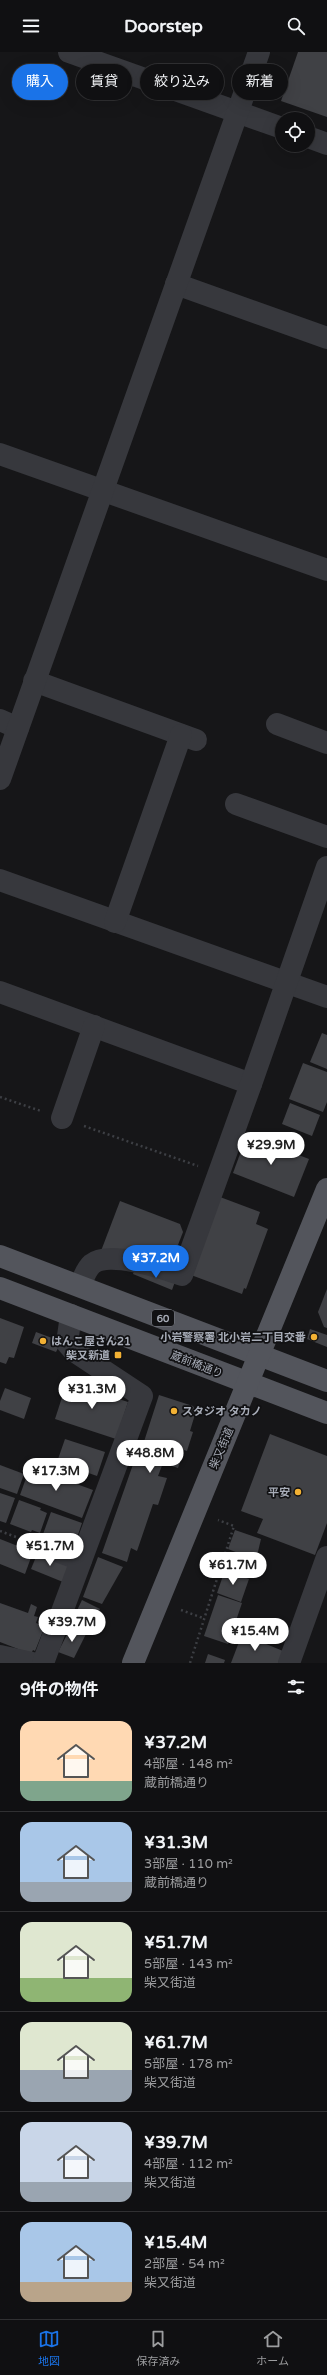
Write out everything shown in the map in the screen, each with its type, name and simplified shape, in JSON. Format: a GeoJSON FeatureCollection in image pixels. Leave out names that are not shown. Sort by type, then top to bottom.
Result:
{"type":"FeatureCollection","features":[{"type":"Feature","properties":{"kind":"main road","name":"柴又街道"},"geometry":{"type":"LineString","coordinates":[[132,1663],[260,1356],[280,1301],[327,1188]]}},
{"type":"Feature","properties":{"kind":"main road","name":"60"},"geometry":{"type":"LineString","coordinates":[[0,1256],[327,1381]]}},
{"type":"Feature","properties":{"kind":"main road","name":"蔵前橋通り"},"geometry":{"type":"LineString","coordinates":[[0,1288],[327,1413]]}},
{"type":"Feature","properties":{"kind":"street"},"geometry":{"type":"LineString","coordinates":[[69,52],[103,58],[275,125]]}},
{"type":"Feature","properties":{"kind":"street"},"geometry":{"type":"LineString","coordinates":[[0,779],[9,724],[34,681],[259,52]]}},
{"type":"Feature","properties":{"kind":"street"},"geometry":{"type":"LineString","coordinates":[[315,140],[327,144]]}},
{"type":"Feature","properties":{"kind":"street"},"geometry":{"type":"LineString","coordinates":[[176,284],[327,338]]}},
{"type":"Feature","properties":{"kind":"street"},"geometry":{"type":"LineString","coordinates":[[0,454],[327,570]]}},
{"type":"Feature","properties":{"kind":"street"},"geometry":{"type":"LineString","coordinates":[[34,681],[189,737],[115,922]]}},
{"type":"Feature","properties":{"kind":"street"},"geometry":{"type":"LineString","coordinates":[[277,724],[327,743]]}},
{"type":"Feature","properties":{"kind":"street"},"geometry":{"type":"LineString","coordinates":[[236,804],[327,837]]}},
{"type":"Feature","properties":{"kind":"street"},"geometry":{"type":"LineString","coordinates":[[80,1286],[92,1264],[105,1258],[159,1266],[182,1275],[252,1084],[327,867]]}},
{"type":"Feature","properties":{"kind":"street"},"geometry":{"type":"LineString","coordinates":[[0,880],[327,997]]}},
{"type":"Feature","properties":{"kind":"street"},"geometry":{"type":"LineString","coordinates":[[0,992],[252,1084]]}},
{"type":"Feature","properties":{"kind":"street"},"geometry":{"type":"LineString","coordinates":[[62,1118],[94,1026]]}},
{"type":"Feature","properties":{"kind":"street"},"geometry":{"type":"LineString","coordinates":[[43,1663],[142,1396],[74,1351],[67,1343],[71,1314]]}},
{"type":"Feature","properties":{"kind":"street"},"geometry":{"type":"LineString","coordinates":[[37,1544],[81,1560]]}},
{"type":"Feature","properties":{"kind":"street"},"geometry":{"type":"LineString","coordinates":[[289,1663],[327,1557]]}},
{"type":"Feature","properties":{"kind":"street"},"geometry":{"type":"LineString","coordinates":[[0,1656],[32,1663]]}},
{"type":"Feature","properties":{"kind":"path"},"geometry":{"type":"LineString","coordinates":[[0,1097],[219,1173]]}},
{"type":"Feature","properties":{"kind":"path"},"geometry":{"type":"LineString","coordinates":[[190,1663],[203,1618],[234,1526],[218,1520]]}},
{"type":"Feature","properties":{"kind":"path"},"geometry":{"type":"LineString","coordinates":[[180,1610],[203,1618]]}},
{"type":"Feature","properties":{"kind":"building"},"geometry":{"type":"Polygon","coordinates":[[[298,52],[327,52],[327,117],[281,101],[288,100],[288,81],[298,52]]]}},
{"type":"Feature","properties":{"kind":"building"},"geometry":{"type":"Polygon","coordinates":[[[322,1033],[327,1035],[327,1069],[310,1062],[322,1033]]]}},
{"type":"Feature","properties":{"kind":"building"},"geometry":{"type":"Polygon","coordinates":[[[303,1063],[327,1072],[327,1102],[323,1112],[289,1099],[303,1063]]]}},
{"type":"Feature","properties":{"kind":"building"},"geometry":{"type":"Polygon","coordinates":[[[290,1103],[320,1115],[312,1136],[282,1124],[290,1103]]]}},
{"type":"Feature","properties":{"kind":"building"},"geometry":{"type":"Polygon","coordinates":[[[247,1135],[309,1159],[294,1197],[233,1173],[247,1135]]]}},
{"type":"Feature","properties":{"kind":"building"},"geometry":{"type":"Polygon","coordinates":[[[220,1197],[260,1212],[256,1224],[268,1229],[246,1289],[244,1288],[242,1294],[191,1275],[220,1197]]]}},
{"type":"Feature","properties":{"kind":"building"},"geometry":{"type":"Polygon","coordinates":[[[120,1201],[180,1224],[183,1232],[171,1263],[101,1251],[120,1201]]]}},
{"type":"Feature","properties":{"kind":"building"},"geometry":{"type":"Polygon","coordinates":[[[135,1269],[176,1279],[172,1290],[133,1274],[135,1269]]]}},
{"type":"Feature","properties":{"kind":"building"},"geometry":{"type":"Polygon","coordinates":[[[327,1289],[327,1328],[324,1327],[318,1312],[327,1289]]]}},
{"type":"Feature","properties":{"kind":"building"},"geometry":{"type":"Polygon","coordinates":[[[0,1318],[24,1327],[14,1358],[9,1357],[6,1364],[0,1362],[0,1318]]]}},
{"type":"Feature","properties":{"kind":"building"},"geometry":{"type":"Polygon","coordinates":[[[310,1329],[327,1335],[327,1347],[307,1339],[310,1329]]]}},
{"type":"Feature","properties":{"kind":"building"},"geometry":{"type":"Polygon","coordinates":[[[36,1332],[52,1338],[58,1348],[56,1352],[32,1343],[36,1332]]]}},
{"type":"Feature","properties":{"kind":"building"},"geometry":{"type":"Polygon","coordinates":[[[67,1382],[128,1402],[116,1439],[55,1419],[67,1382]]]}},
{"type":"Feature","properties":{"kind":"building"},"geometry":{"type":"Polygon","coordinates":[[[5,1388],[31,1398],[24,1419],[0,1410],[0,1401],[5,1388]]]}},
{"type":"Feature","properties":{"kind":"building"},"geometry":{"type":"Polygon","coordinates":[[[159,1395],[193,1406],[196,1411],[190,1431],[193,1432],[187,1451],[184,1450],[178,1468],[163,1463],[158,1476],[167,1478],[158,1505],[153,1504],[137,1551],[131,1548],[127,1562],[102,1553],[137,1453],[140,1454],[159,1395]]]}},
{"type":"Feature","properties":{"kind":"building"},"geometry":{"type":"Polygon","coordinates":[[[270,1434],[327,1456],[327,1523],[315,1555],[257,1533],[263,1519],[241,1511],[270,1434]]]}},
{"type":"Feature","properties":{"kind":"building"},"geometry":{"type":"Polygon","coordinates":[[[65,1439],[105,1452],[97,1476],[57,1462],[65,1439]]]}},
{"type":"Feature","properties":{"kind":"building"},"geometry":{"type":"Polygon","coordinates":[[[0,1465],[24,1474],[17,1494],[0,1488],[0,1465]]]}},
{"type":"Feature","properties":{"kind":"building"},"geometry":{"type":"Polygon","coordinates":[[[30,1467],[93,1490],[82,1518],[20,1495],[30,1467]]]}},
{"type":"Feature","properties":{"kind":"building"},"geometry":{"type":"Polygon","coordinates":[[[0,1493],[15,1498],[6,1523],[0,1521],[0,1493]]]}},
{"type":"Feature","properties":{"kind":"building"},"geometry":{"type":"Polygon","coordinates":[[[19,1500],[41,1508],[40,1510],[47,1513],[40,1533],[32,1530],[31,1532],[10,1524],[19,1500]]]}},
{"type":"Feature","properties":{"kind":"building"},"geometry":{"type":"Polygon","coordinates":[[[51,1512],[82,1523],[73,1549],[42,1537],[51,1512]]]}},
{"type":"Feature","properties":{"kind":"building"},"geometry":{"type":"Polygon","coordinates":[[[235,1530],[261,1539],[256,1560],[228,1549],[235,1530]]]}},
{"type":"Feature","properties":{"kind":"building"},"geometry":{"type":"Polygon","coordinates":[[[0,1539],[33,1552],[25,1574],[0,1564],[0,1539]]]}},
{"type":"Feature","properties":{"kind":"building"},"geometry":{"type":"Polygon","coordinates":[[[38,1552],[70,1565],[63,1582],[31,1569],[38,1552]]]}},
{"type":"Feature","properties":{"kind":"building"},"geometry":{"type":"Polygon","coordinates":[[[230,1552],[255,1560],[249,1577],[224,1569],[230,1552]]]}},
{"type":"Feature","properties":{"kind":"building"},"geometry":{"type":"Polygon","coordinates":[[[98,1557],[123,1567],[102,1604],[83,1597],[98,1557]]]}},
{"type":"Feature","properties":{"kind":"building"},"geometry":{"type":"Polygon","coordinates":[[[225,1570],[249,1579],[241,1602],[217,1593],[225,1570]]]}},
{"type":"Feature","properties":{"kind":"building"},"geometry":{"type":"Polygon","coordinates":[[[218,1595],[242,1603],[228,1644],[204,1636],[218,1595]]]}},
{"type":"Feature","properties":{"kind":"building"},"geometry":{"type":"Polygon","coordinates":[[[82,1600],[100,1609],[90,1632],[71,1623],[82,1600]]]}},
{"type":"Feature","properties":{"kind":"building"},"geometry":{"type":"Polygon","coordinates":[[[0,1603],[28,1613],[31,1604],[37,1607],[34,1616],[38,1617],[36,1623],[45,1626],[35,1651],[33,1650],[31,1654],[0,1642],[0,1603]]]}},
{"type":"Feature","properties":{"kind":"building"},"geometry":{"type":"Polygon","coordinates":[[[71,1627],[86,1634],[74,1658],[58,1652],[71,1627]]]}},
{"type":"Feature","properties":{"kind":"building"},"geometry":{"type":"Polygon","coordinates":[[[242,1634],[283,1651],[278,1663],[231,1663],[242,1634]]]}},
{"type":"Feature","properties":{"kind":"building"},"geometry":{"type":"Polygon","coordinates":[[[208,1654],[225,1660],[224,1663],[205,1663],[208,1654]]]}},
{"type":"Feature","properties":{"kind":"place","name":"小岩警察署 北小岩二丁目交番"},"geometry":{"type":"Point","coordinates":[314,1337]}},
{"type":"Feature","properties":{"kind":"place","name":"はんこ屋さん21"},"geometry":{"type":"Point","coordinates":[43,1341]}},
{"type":"Feature","properties":{"kind":"place","name":"柴又新道"},"geometry":{"type":"Point","coordinates":[118,1355]}},
{"type":"Feature","properties":{"kind":"place","name":"スタジオ タカノ"},"geometry":{"type":"Point","coordinates":[174,1411]}},
{"type":"Feature","properties":{"kind":"place","name":"平安"},"geometry":{"type":"Point","coordinates":[298,1492]}}]}
